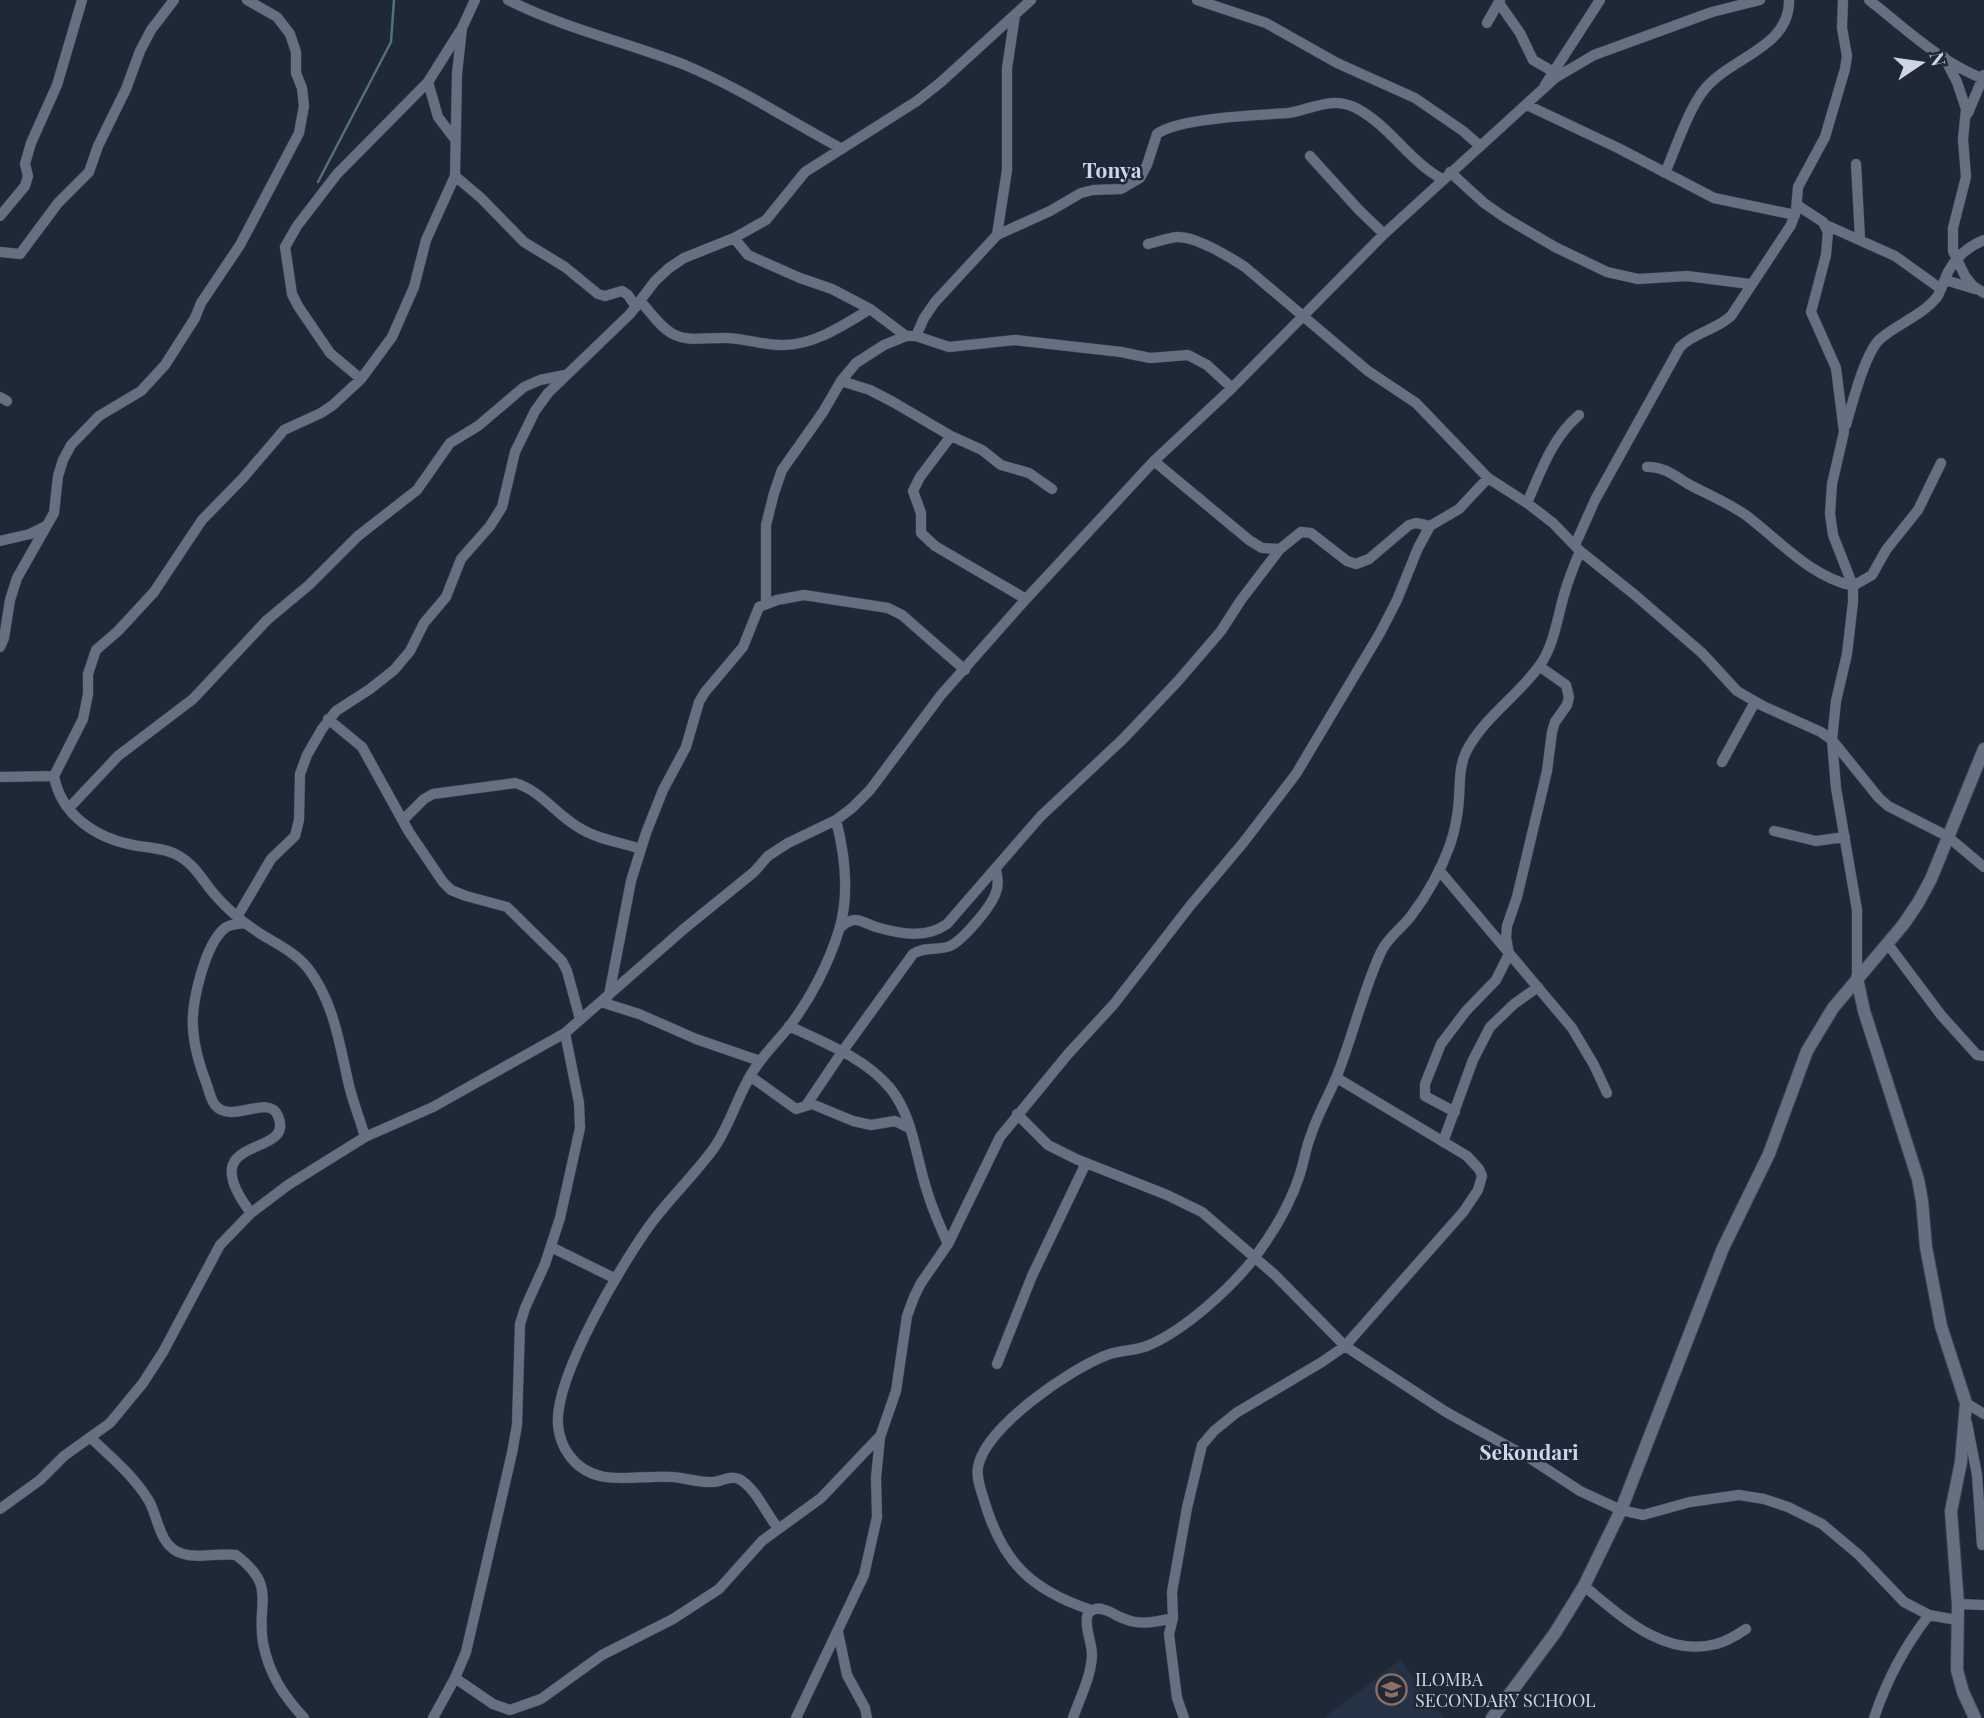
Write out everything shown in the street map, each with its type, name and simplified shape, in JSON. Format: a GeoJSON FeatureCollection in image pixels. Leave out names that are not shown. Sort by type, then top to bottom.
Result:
{"type":"FeatureCollection","features":[{"type":"Feature","properties":{"kind":"street"},"geometry":{"type":"LineString","coordinates":[[0,216],[25,186],[28,176],[25,164],[31,143],[57,85],[82,0]]}},
{"type":"Feature","properties":{"kind":"street"},"geometry":{"type":"LineString","coordinates":[[0,252],[20,254],[58,203],[89,172],[140,51],[151,30],[174,0]]}},
{"type":"Feature","properties":{"kind":"street"},"geometry":{"type":"LineString","coordinates":[[0,647],[17,578],[54,513],[58,476],[71,445],[99,416],[141,391],[165,365],[195,318],[201,303],[240,245],[299,133],[304,106],[302,88],[296,73],[296,52],[290,34],[277,17],[247,0]]}},
{"type":"Feature","properties":{"kind":"street"},"geometry":{"type":"LineString","coordinates":[[360,379],[330,353],[298,306],[292,294],[285,247],[296,226],[337,174],[428,82],[462,28],[475,0]]}},
{"type":"Feature","properties":{"kind":"street"},"geometry":{"type":"LineString","coordinates":[[508,0],[566,26],[645,51],[709,76],[842,149]]}},
{"type":"Feature","properties":{"kind":"street"},"geometry":{"type":"LineString","coordinates":[[251,1213],[235,1188],[231,1168],[233,1161],[238,1155],[266,1144],[276,1136],[279,1116],[274,1110],[262,1106],[239,1112],[218,1108],[213,1104],[205,1082],[193,1028],[195,1004],[210,945],[228,926],[241,920],[271,859],[295,836],[299,820],[302,766],[328,719],[388,676],[406,657],[424,623],[446,597],[461,559],[498,515],[521,438],[540,403],[638,304],[655,281],[684,258],[734,238],[766,220],[805,172],[917,101],[1031,0]]}},
{"type":"Feature","properties":{"kind":"street"},"geometry":{"type":"LineString","coordinates":[[1197,0],[1266,23],[1337,63],[1415,97],[1464,131],[1479,145]]}},
{"type":"Feature","properties":{"kind":"street"},"geometry":{"type":"LineString","coordinates":[[1542,90],[1600,0]]}},
{"type":"Feature","properties":{"kind":"street"},"geometry":{"type":"LineString","coordinates":[[604,999],[754,872],[768,856],[836,820],[870,790],[941,695],[1154,461],[1232,388],[1384,234],[1542,90],[1564,71],[1594,55],[1712,12],[1760,0]]}},
{"type":"Feature","properties":{"kind":"street"},"geometry":{"type":"LineString","coordinates":[[1665,173],[1704,89],[1783,29],[1789,0]]}},
{"type":"Feature","properties":{"kind":"street"},"geometry":{"type":"LineString","coordinates":[[1091,1611],[1060,1600],[1037,1585],[1018,1568],[1004,1549],[990,1520],[980,1486],[978,1469],[985,1449],[994,1435],[1028,1404],[1073,1373],[1104,1356],[1147,1346],[1176,1329],[1227,1287],[1255,1257],[1292,1195],[1309,1138],[1337,1078],[1381,953],[1411,917],[1439,870],[1455,825],[1461,765],[1466,752],[1487,723],[1547,655],[1577,548],[1595,500],[1680,347],[1695,335],[1728,319],[1787,232],[1796,210],[1798,187],[1825,137],[1845,69],[1847,56],[1841,20],[1843,0]]}},
{"type":"Feature","properties":{"kind":"street"},"geometry":{"type":"LineString","coordinates":[[1869,0],[1944,57],[1969,73],[1983,77],[1966,119]]}},
{"type":"Feature","properties":{"kind":"street"},"geometry":{"type":"LineString","coordinates":[[1487,23],[1499,1],[1520,33],[1533,60],[1552,71]]}},
{"type":"Feature","properties":{"kind":"street"},"geometry":{"type":"LineString","coordinates":[[997,235],[1007,170],[1007,68],[1015,15]]}},
{"type":"Feature","properties":{"kind":"street"},"geometry":{"type":"LineString","coordinates":[[365,1137],[348,1083],[335,1022],[321,989],[298,958],[241,920],[188,861],[177,854],[132,845],[103,835],[78,820],[60,795],[54,776],[83,719],[88,694],[88,674],[96,649],[118,631],[154,592],[202,520],[284,430],[321,413],[360,379],[392,337],[405,310],[422,261],[426,240],[455,176],[457,74],[462,28]]}},
{"type":"Feature","properties":{"kind":"street"},"geometry":{"type":"LineString","coordinates":[[1944,57],[1961,90],[1966,109],[1963,139],[1966,177],[1952,235],[1956,260],[1965,276],[1982,292]]}},
{"type":"Feature","properties":{"kind":"street"},"geometry":{"type":"LineString","coordinates":[[428,82],[438,117],[454,138]]}},
{"type":"Feature","properties":{"kind":"street"},"geometry":{"type":"LineString","coordinates":[[766,604],[766,525],[782,470],[856,363],[871,352],[911,336],[935,302],[997,235],[1050,211],[1081,193],[1121,189],[1140,178],[1157,134],[1179,125],[1291,113],[1335,103],[1357,108],[1429,172],[1446,176],[1504,217],[1607,272],[1638,279],[1687,276],[1751,284]]}},
{"type":"Feature","properties":{"kind":"street"},"geometry":{"type":"LineString","coordinates":[[1527,105],[1718,200],[1796,210],[1895,256],[1943,284],[1982,292]]}},
{"type":"Feature","properties":{"kind":"street"},"geometry":{"type":"LineString","coordinates":[[1310,156],[1384,234]]}},
{"type":"Feature","properties":{"kind":"street"},"geometry":{"type":"LineString","coordinates":[[1856,164],[1860,239]]}},
{"type":"Feature","properties":{"kind":"street"},"geometry":{"type":"LineString","coordinates":[[455,176],[524,242],[565,267],[598,294],[605,296],[622,291],[675,335],[692,338],[732,338],[753,343],[797,344],[825,335],[870,309]]}},
{"type":"Feature","properties":{"kind":"street"},"geometry":{"type":"LineString","coordinates":[[1826,225],[1828,242],[1811,312],[1836,368],[1844,432]]}},
{"type":"Feature","properties":{"kind":"street"},"geometry":{"type":"LineString","coordinates":[[1148,244],[1177,237],[1187,238],[1245,267],[1368,371],[1416,403],[1488,478],[1553,523],[1577,548],[1702,653],[1737,691],[1821,732],[1832,740],[1879,799],[1947,836],[1984,867]]}},
{"type":"Feature","properties":{"kind":"street"},"geometry":{"type":"LineString","coordinates":[[734,238],[748,255],[832,289],[870,309],[911,336],[949,347],[1015,340],[1121,352],[1150,358],[1188,355],[1207,365],[1232,388]]}},
{"type":"Feature","properties":{"kind":"street"},"geometry":{"type":"LineString","coordinates":[[1975,1718],[1963,1692],[1957,1670],[1958,1604],[1951,1511],[1961,1462],[1966,1403],[1941,1326],[1915,1170],[1864,1011],[1857,978],[1857,910],[1836,788],[1832,740],[1836,701],[1853,617],[1853,586],[1833,535],[1830,514],[1832,484],[1844,432],[1859,384],[1876,343],[1897,325],[1928,306],[1956,260],[1974,244],[1984,240]]}},
{"type":"Feature","properties":{"kind":"street"},"geometry":{"type":"LineString","coordinates":[[69,808],[118,756],[192,699],[267,620],[309,585],[358,536],[417,490],[450,443],[478,426],[524,387],[540,380],[565,375]]}},
{"type":"Feature","properties":{"kind":"street"},"geometry":{"type":"LineString","coordinates":[[841,381],[870,390],[951,436],[982,450],[1001,465],[1029,473],[1052,489]]}},
{"type":"Feature","properties":{"kind":"street"},"geometry":{"type":"LineString","coordinates":[[1527,503],[1554,443],[1564,428],[1579,415]]}},
{"type":"Feature","properties":{"kind":"street"},"geometry":{"type":"LineString","coordinates":[[951,436],[920,477],[913,491],[921,513],[921,533],[934,546],[1026,599]]}},
{"type":"Feature","properties":{"kind":"street"},"geometry":{"type":"LineString","coordinates":[[1154,461],[1250,540],[1262,548],[1280,549]]}},
{"type":"Feature","properties":{"kind":"street"},"geometry":{"type":"LineString","coordinates":[[1647,467],[1666,470],[1724,502],[1820,573],[1853,586],[1872,575],[1886,550],[1918,510],[1941,463]]}},
{"type":"Feature","properties":{"kind":"street"},"geometry":{"type":"LineString","coordinates":[[796,1718],[864,1575],[877,1517],[876,1469],[880,1437],[896,1391],[907,1316],[914,1297],[948,1244],[1000,1137],[1114,1004],[1190,906],[1235,854],[1303,764],[1380,633],[1430,527],[1459,509],[1488,478]]}},
{"type":"Feature","properties":{"kind":"street"},"geometry":{"type":"LineString","coordinates":[[840,928],[848,922],[859,920],[875,927],[902,932],[936,932],[947,924],[1041,816],[1124,738],[1178,681],[1221,631],[1280,549],[1301,532],[1311,533],[1347,561],[1356,564],[1369,559],[1409,525],[1416,523],[1430,527]]}},
{"type":"Feature","properties":{"kind":"street"},"geometry":{"type":"LineString","coordinates":[[0,541],[30,534],[48,525]]}},
{"type":"Feature","properties":{"kind":"street"},"geometry":{"type":"LineString","coordinates":[[0,1509],[40,1480],[64,1455],[110,1423],[143,1383],[177,1327],[220,1245],[251,1213],[288,1185],[365,1137],[433,1107],[565,1033],[611,993],[627,904],[641,849],[660,797],[691,735],[699,702],[738,654],[748,637],[759,607],[797,596],[811,595],[888,608],[902,615],[965,670]]}},
{"type":"Feature","properties":{"kind":"street"},"geometry":{"type":"LineString","coordinates":[[1455,1112],[1425,1096],[1424,1084],[1447,1034],[1496,979],[1509,954],[1506,937],[1509,918],[1517,897],[1547,771],[1552,733],[1569,696],[1566,685],[1539,666]]}},
{"type":"Feature","properties":{"kind":"street"},"geometry":{"type":"LineString","coordinates":[[1722,762],[1755,702]]}},
{"type":"Feature","properties":{"kind":"street"},"geometry":{"type":"LineString","coordinates":[[328,719],[362,747],[403,820],[435,871],[451,890],[507,907],[562,961],[580,1019]]}},
{"type":"Feature","properties":{"kind":"street"},"geometry":{"type":"LineString","coordinates":[[1492,1718],[1555,1633],[1584,1586],[1621,1510],[1723,1248],[1769,1154],[1807,1051],[1833,1008],[1903,925],[1924,891],[1984,749]]}},
{"type":"Feature","properties":{"kind":"street"},"geometry":{"type":"LineString","coordinates":[[0,777],[54,776]]}},
{"type":"Feature","properties":{"kind":"street"},"geometry":{"type":"LineString","coordinates":[[403,820],[424,799],[433,794],[515,783],[526,786],[578,828],[641,849]]}},
{"type":"Feature","properties":{"kind":"street"},"geometry":{"type":"LineString","coordinates":[[778,1528],[751,1489],[742,1480],[734,1477],[715,1482],[670,1476],[614,1479],[598,1476],[583,1468],[569,1455],[558,1426],[564,1388],[573,1364],[614,1278],[653,1221],[714,1147],[727,1127],[750,1076],[789,1026],[828,959],[840,928],[845,881],[843,849],[836,820]]}},
{"type":"Feature","properties":{"kind":"street"},"geometry":{"type":"LineString","coordinates":[[1774,831],[1816,841],[1845,837]]}},
{"type":"Feature","properties":{"kind":"street"},"geometry":{"type":"LineString","coordinates":[[807,1104],[913,954],[950,946],[979,918],[996,892],[996,870]]}},
{"type":"Feature","properties":{"kind":"street"},"geometry":{"type":"LineString","coordinates":[[1439,870],[1572,1028],[1607,1093]]}},
{"type":"Feature","properties":{"kind":"street"},"geometry":{"type":"LineString","coordinates":[[1887,943],[1941,1016],[1977,1055],[1984,1056]]}},
{"type":"Feature","properties":{"kind":"street"},"geometry":{"type":"LineString","coordinates":[[1443,1142],[1474,1060],[1490,1027],[1538,986]]}},
{"type":"Feature","properties":{"kind":"street"},"geometry":{"type":"LineString","coordinates":[[604,999],[696,1040],[760,1061]]}},
{"type":"Feature","properties":{"kind":"street"},"geometry":{"type":"LineString","coordinates":[[789,1026],[842,1052],[889,1086],[899,1102],[909,1128],[927,1194],[948,1244]]}},
{"type":"Feature","properties":{"kind":"street"},"geometry":{"type":"LineString","coordinates":[[433,1718],[466,1652],[517,1425],[520,1324],[560,1218],[580,1128],[579,1103],[565,1033]]}},
{"type":"Feature","properties":{"kind":"street"},"geometry":{"type":"LineString","coordinates":[[750,1076],[796,1109],[812,1104],[841,1118],[871,1125],[895,1121],[909,1128]]}},
{"type":"Feature","properties":{"kind":"street"},"geometry":{"type":"LineString","coordinates":[[1184,1718],[1177,1698],[1169,1634],[1173,1618],[1172,1592],[1176,1567],[1202,1445],[1236,1413],[1345,1346],[1464,1211],[1478,1190],[1482,1176],[1467,1156],[1337,1078]]}},
{"type":"Feature","properties":{"kind":"street"},"geometry":{"type":"LineString","coordinates":[[1017,1114],[1048,1145],[1202,1212],[1255,1257],[1345,1346],[1446,1412],[1531,1460],[1563,1482],[1621,1510],[1643,1515],[1703,1499],[1739,1495],[1788,1507],[1822,1524],[1859,1555],[1904,1602],[1929,1615],[1957,1620]]}},
{"type":"Feature","properties":{"kind":"street"},"geometry":{"type":"LineString","coordinates":[[997,1364],[1032,1276],[1086,1163]]}},
{"type":"Feature","properties":{"kind":"street"},"geometry":{"type":"LineString","coordinates":[[551,1247],[614,1278]]}},
{"type":"Feature","properties":{"kind":"street"},"geometry":{"type":"LineString","coordinates":[[1966,1403],[1984,1414]]}},
{"type":"Feature","properties":{"kind":"street"},"geometry":{"type":"LineString","coordinates":[[1966,1419],[1978,1475],[1982,1545]]}},
{"type":"Feature","properties":{"kind":"street"},"geometry":{"type":"LineString","coordinates":[[455,1678],[493,1704],[510,1710],[541,1699],[602,1655],[673,1619],[719,1589],[762,1541],[821,1498],[880,1437]]}},
{"type":"Feature","properties":{"kind":"street"},"geometry":{"type":"LineString","coordinates":[[91,1438],[134,1479],[150,1503],[162,1534],[175,1551],[186,1555],[236,1555],[256,1574],[264,1590],[263,1639],[267,1662],[275,1682],[304,1718]]}},
{"type":"Feature","properties":{"kind":"street"},"geometry":{"type":"LineString","coordinates":[[1584,1586],[1627,1621],[1661,1640],[1702,1647],[1719,1644],[1746,1629]]}},
{"type":"Feature","properties":{"kind":"street"},"geometry":{"type":"LineString","coordinates":[[1958,1604],[1984,1605]]}},
{"type":"Feature","properties":{"kind":"street"},"geometry":{"type":"LineString","coordinates":[[1073,1718],[1091,1665],[1092,1651],[1087,1616],[1091,1611],[1105,1609],[1134,1622],[1173,1618]]}},
{"type":"Feature","properties":{"kind":"street"},"geometry":{"type":"LineString","coordinates":[[1874,1718],[1892,1669],[1929,1615]]}},
{"type":"Feature","properties":{"kind":"street"},"geometry":{"type":"LineString","coordinates":[[838,1632],[847,1675],[866,1708],[867,1718]]}},
{"type":"Feature","properties":{"kind":"street"},"geometry":{"type":"LineString","coordinates":[[493,1704],[501,1718]]}},
{"type":"Feature","properties":{"kind":"shaded area","name":"ILOMBA SECONDARY SCHOOL"},"geometry":{"type":"Polygon","coordinates":[[[1400,1660],[1444,1718],[1324,1718],[1400,1660]]]}},
{"type":"Feature","properties":{"kind":"waterway"},"geometry":{"type":"LineString","coordinates":[[318,182],[391,42],[394,0]]}},
{"type":"Feature","properties":{"kind":"place","name":"ILOMBA SECONDARY SCHOOL"},"geometry":{"type":"Point","coordinates":[1392,1689]}},
{"type":"Feature","properties":{"kind":"district","name":"Tonya"},"geometry":{"type":"Point","coordinates":[1112,169]}},
{"type":"Feature","properties":{"kind":"district","name":"Sekondari"},"geometry":{"type":"Point","coordinates":[1529,1451]}}]}
